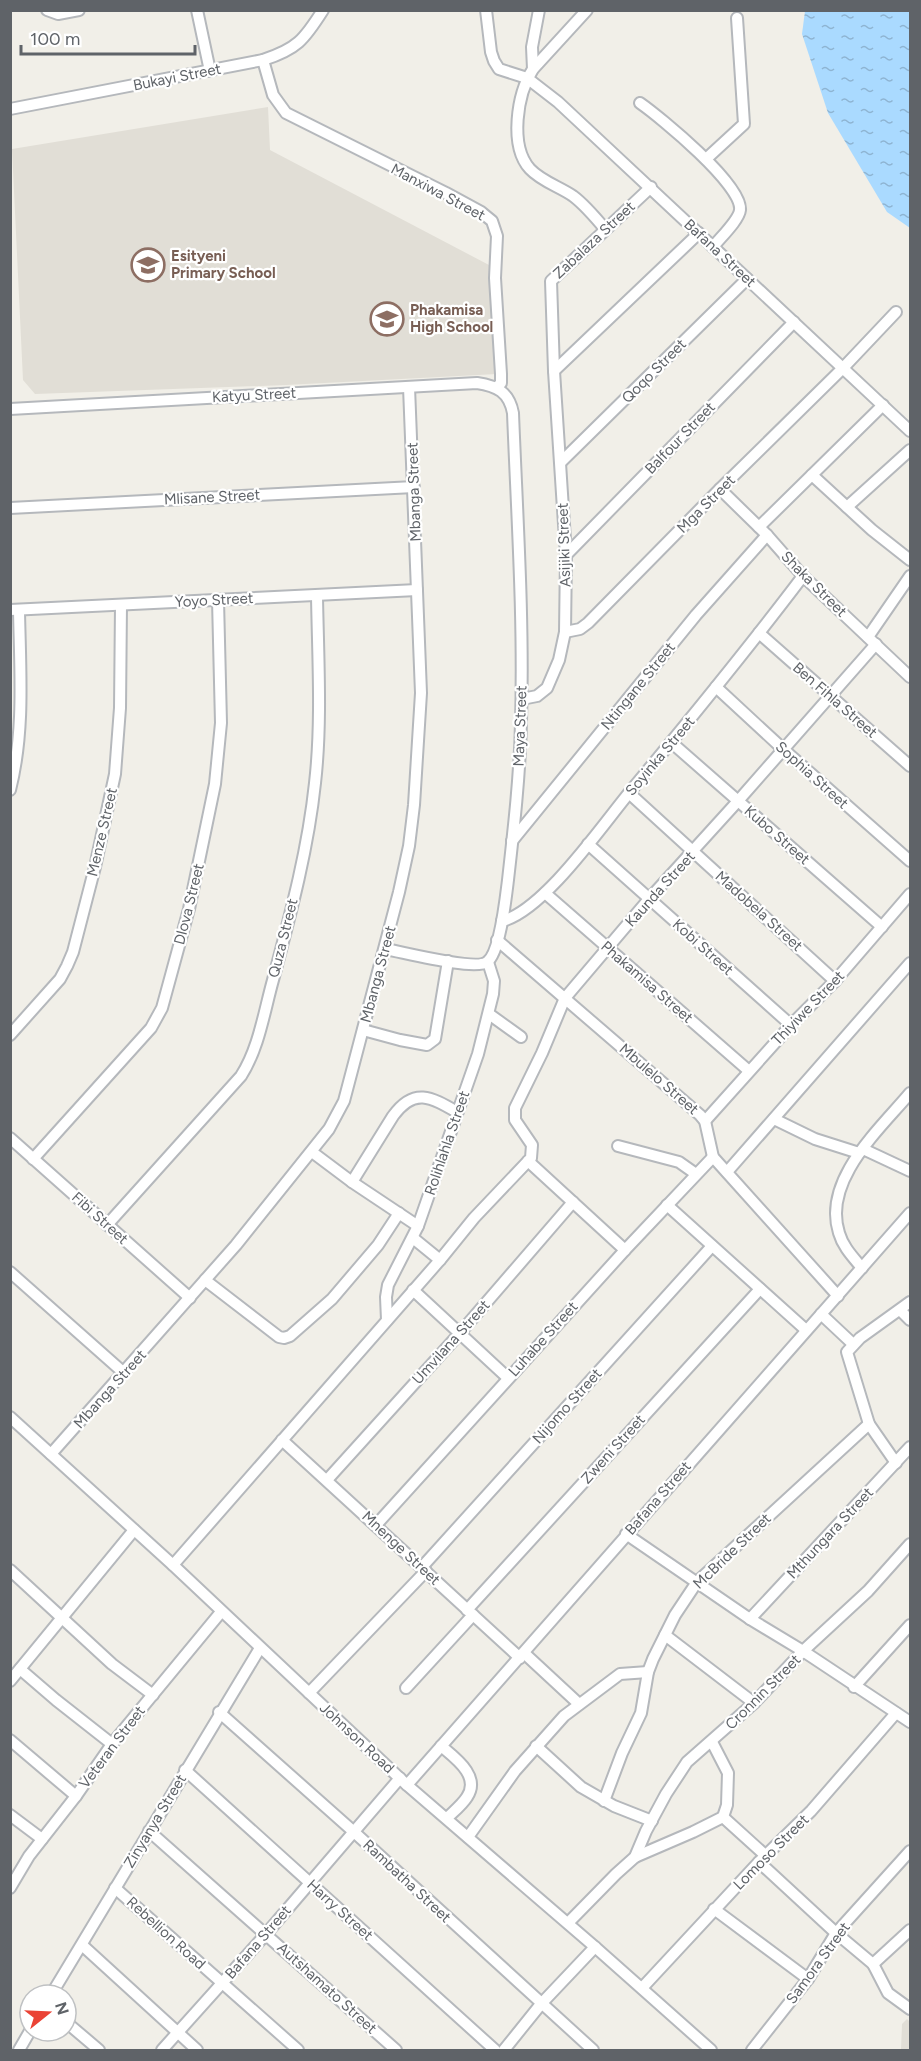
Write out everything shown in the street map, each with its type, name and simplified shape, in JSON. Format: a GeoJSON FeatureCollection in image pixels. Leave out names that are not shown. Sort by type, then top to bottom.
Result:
{"type":"FeatureCollection","features":[{"type":"Feature","properties":{"kind":"street"},"geometry":{"type":"LineString","coordinates":[[47,10],[58,14],[79,10]]}},
{"type":"Feature","properties":{"kind":"street"},"geometry":{"type":"LineString","coordinates":[[197,10],[210,71]]}},
{"type":"Feature","properties":{"kind":"street","name":"Bafana Street"},"geometry":{"type":"LineString","coordinates":[[486,10],[491,52],[499,69],[530,74],[910,431]]}},
{"type":"Feature","properties":{"kind":"street"},"geometry":{"type":"LineString","coordinates":[[539,10],[530,74],[518,105],[517,118],[524,161],[531,171],[583,205],[605,228]]}},
{"type":"Feature","properties":{"kind":"street"},"geometry":{"type":"LineString","coordinates":[[530,74],[587,10]]}},
{"type":"Feature","properties":{"kind":"street","name":"Bukayi Street"},"geometry":{"type":"LineString","coordinates":[[10,109],[210,71],[283,54],[306,36],[319,12]]}},
{"type":"Feature","properties":{"kind":"street"},"geometry":{"type":"LineString","coordinates":[[706,159],[744,124],[737,18]]}},
{"type":"Feature","properties":{"kind":"street","name":"Manxiwa Street"},"geometry":{"type":"LineString","coordinates":[[263,60],[273,95],[286,113],[446,193],[481,212],[492,221],[497,236],[495,278],[501,374],[501,383],[497,387]]}},
{"type":"Feature","properties":{"kind":"street"},"geometry":{"type":"LineString","coordinates":[[640,103],[683,137],[706,159],[735,196],[741,209],[734,222],[713,246]]}},
{"type":"Feature","properties":{"kind":"street","name":"Zabalaza Street"},"geometry":{"type":"LineString","coordinates":[[554,371],[551,281],[651,187]]}},
{"type":"Feature","properties":{"kind":"street"},"geometry":{"type":"LineString","coordinates":[[554,371],[699,233]]}},
{"type":"Feature","properties":{"kind":"street","name":"Qoqo Street"},"geometry":{"type":"LineString","coordinates":[[561,462],[747,279]]}},
{"type":"Feature","properties":{"kind":"street","name":"Mga Street"},"geometry":{"type":"LineString","coordinates":[[565,632],[580,629],[588,623],[896,312]]}},
{"type":"Feature","properties":{"kind":"street","name":"Balfour Street"},"geometry":{"type":"LineString","coordinates":[[566,555],[794,322]]}},
{"type":"Feature","properties":{"kind":"street","name":"Asijiki Street"},"geometry":{"type":"LineString","coordinates":[[522,699],[532,698],[547,688],[559,660],[565,632],[566,555],[554,371]]}},
{"type":"Feature","properties":{"kind":"street","name":"Katyu Street"},"geometry":{"type":"LineString","coordinates":[[10,409],[477,383],[497,387]]}},
{"type":"Feature","properties":{"kind":"street","name":"Mbanga Street"},"geometry":{"type":"LineString","coordinates":[[51,1454],[190,1298],[312,1152],[339,1112],[385,949],[409,846],[414,805],[421,693],[409,387]]}},
{"type":"Feature","properties":{"kind":"street","name":"Maya Street"},"geometry":{"type":"LineString","coordinates":[[488,962],[502,921],[512,841],[522,699],[513,413],[508,398],[497,387]]}},
{"type":"Feature","properties":{"kind":"street","name":"Ntingane Street"},"geometry":{"type":"LineString","coordinates":[[512,841],[763,531],[812,475],[883,405]]}},
{"type":"Feature","properties":{"kind":"street"},"geometry":{"type":"LineString","coordinates":[[847,507],[910,450]]}},
{"type":"Feature","properties":{"kind":"street"},"geometry":{"type":"LineString","coordinates":[[812,475],[872,530],[910,560]]}},
{"type":"Feature","properties":{"kind":"street","name":"Mlisane Street"},"geometry":{"type":"LineString","coordinates":[[10,508],[414,487]]}},
{"type":"Feature","properties":{"kind":"street","name":"Shaka Street"},"geometry":{"type":"LineString","coordinates":[[720,489],[763,531],[803,576],[909,673]]}},
{"type":"Feature","properties":{"kind":"street","name":"Soyinka Street"},"geometry":{"type":"LineString","coordinates":[[502,921],[520,914],[545,893],[588,844],[672,743],[803,576]]}},
{"type":"Feature","properties":{"kind":"street","name":"Kaunda Street"},"geometry":{"type":"LineString","coordinates":[[528,1161],[532,1155],[532,1144],[516,1124],[514,1112],[566,998],[649,899],[694,852],[830,697],[872,640],[910,576]]}},
{"type":"Feature","properties":{"kind":"street","name":"Yoyo Street"},"geometry":{"type":"LineString","coordinates":[[15,610],[417,590]]}},
{"type":"Feature","properties":{"kind":"street","name":"Quza Street"},"geometry":{"type":"LineString","coordinates":[[107,1225],[236,1082],[247,1067],[252,1055],[286,931],[315,783],[319,732],[317,596]]}},
{"type":"Feature","properties":{"kind":"street","name":"Dlova Street"},"geometry":{"type":"LineString","coordinates":[[33,1159],[151,1028],[162,1008],[189,909],[215,784],[221,723],[218,600]]}},
{"type":"Feature","properties":{"kind":"street","name":"Menze Street"},"geometry":{"type":"LineString","coordinates":[[10,1035],[60,979],[68,966],[90,887],[115,774],[120,708],[121,605]]}},
{"type":"Feature","properties":{"kind":"street"},"geometry":{"type":"LineString","coordinates":[[10,790],[19,738],[21,702],[15,610]]}},
{"type":"Feature","properties":{"kind":"street","name":"Ben Fihla Street"},"geometry":{"type":"LineString","coordinates":[[759,633],[910,766]]}},
{"type":"Feature","properties":{"kind":"street","name":"Sophia Street"},"geometry":{"type":"LineString","coordinates":[[716,687],[910,861]]}},
{"type":"Feature","properties":{"kind":"street","name":"Kubo Street"},"geometry":{"type":"LineString","coordinates":[[672,743],[882,927]]}},
{"type":"Feature","properties":{"kind":"street","name":"Madobela Street"},"geometry":{"type":"LineString","coordinates":[[629,793],[835,981]]}},
{"type":"Feature","properties":{"kind":"street","name":"Kobi Street"},"geometry":{"type":"LineString","coordinates":[[588,844],[791,1025]]}},
{"type":"Feature","properties":{"kind":"street","name":"Phakamisa Street"},"geometry":{"type":"LineString","coordinates":[[545,893],[749,1071]]}},
{"type":"Feature","properties":{"kind":"street","name":"Thiyiwe Street"},"geometry":{"type":"LineString","coordinates":[[705,1122],[791,1025],[835,981],[910,894]]}},
{"type":"Feature","properties":{"kind":"street","name":"Mbulelo Street"},"geometry":{"type":"LineString","coordinates":[[497,940],[695,1110],[705,1122],[713,1157]]}},
{"type":"Feature","properties":{"kind":"street"},"geometry":{"type":"LineString","coordinates":[[385,949],[472,966],[488,962]]}},
{"type":"Feature","properties":{"kind":"street"},"geometry":{"type":"LineString","coordinates":[[363,1030],[427,1045],[435,1039],[448,962]]}},
{"type":"Feature","properties":{"kind":"street","name":"Rolihlahla Street"},"geometry":{"type":"LineString","coordinates":[[387,1320],[386,1292],[418,1226],[478,1054],[489,1014],[494,981],[488,962]]}},
{"type":"Feature","properties":{"kind":"street"},"geometry":{"type":"LineString","coordinates":[[728,1172],[910,963]]}},
{"type":"Feature","properties":{"kind":"street"},"geometry":{"type":"LineString","coordinates":[[489,1014],[521,1037]]}},
{"type":"Feature","properties":{"kind":"street"},"geometry":{"type":"LineString","coordinates":[[862,1268],[845,1247],[838,1231],[838,1203],[842,1188],[846,1175],[861,1151],[910,1093]]}},
{"type":"Feature","properties":{"kind":"street"},"geometry":{"type":"LineString","coordinates":[[352,1182],[400,1105],[406,1101],[428,1097],[457,1112]]}},
{"type":"Feature","properties":{"kind":"street"},"geometry":{"type":"LineString","coordinates":[[774,1119],[815,1139],[861,1151],[910,1171]]}},
{"type":"Feature","properties":{"kind":"street","name":"Fibi Street"},"geometry":{"type":"LineString","coordinates":[[10,1138],[190,1298]]}},
{"type":"Feature","properties":{"kind":"street"},"geometry":{"type":"LineString","coordinates":[[618,1146],[679,1162],[696,1174]]}},
{"type":"Feature","properties":{"kind":"street"},"geometry":{"type":"LineString","coordinates":[[312,1152],[418,1226]]}},
{"type":"Feature","properties":{"kind":"street"},"geometry":{"type":"LineString","coordinates":[[713,1157],[838,1296]]}},
{"type":"Feature","properties":{"kind":"street","name":"Luhabe Street"},"geometry":{"type":"LineString","coordinates":[[376,1525],[625,1250],[713,1157]]}},
{"type":"Feature","properties":{"kind":"street"},"geometry":{"type":"LineString","coordinates":[[173,1565],[440,1260],[474,1218],[528,1161],[625,1250]]}},
{"type":"Feature","properties":{"kind":"street","name":"Umvilana Street"},"geometry":{"type":"LineString","coordinates":[[327,1480],[460,1333],[573,1202]]}},
{"type":"Feature","properties":{"kind":"street"},"geometry":{"type":"LineString","coordinates":[[667,1205],[807,1330]]}},
{"type":"Feature","properties":{"kind":"street"},"geometry":{"type":"LineString","coordinates":[[205,1280],[279,1337],[290,1336],[332,1299],[378,1245],[399,1213]]}},
{"type":"Feature","properties":{"kind":"street","name":"Bafana Street"},"geometry":{"type":"LineString","coordinates":[[162,2050],[354,1832],[441,1746],[910,1213]]}},
{"type":"Feature","properties":{"kind":"street"},"geometry":{"type":"LineString","coordinates":[[413,1238],[440,1260]]}},
{"type":"Feature","properties":{"kind":"street","name":"Nijomo Street"},"geometry":{"type":"LineString","coordinates":[[309,1693],[424,1569],[712,1246]]}},
{"type":"Feature","properties":{"kind":"street"},"geometry":{"type":"LineString","coordinates":[[10,1272],[124,1373]]}},
{"type":"Feature","properties":{"kind":"street","name":"Zweni Street"},"geometry":{"type":"LineString","coordinates":[[406,1688],[470,1612],[760,1288]]}},
{"type":"Feature","properties":{"kind":"street"},"geometry":{"type":"LineString","coordinates":[[413,1290],[508,1378]]}},
{"type":"Feature","properties":{"kind":"street"},"geometry":{"type":"LineString","coordinates":[[896,1463],[869,1424],[847,1356],[853,1344],[910,1302]]}},
{"type":"Feature","properties":{"kind":"street"},"geometry":{"type":"LineString","coordinates":[[900,1310],[910,1320]]}},
{"type":"Feature","properties":{"kind":"street"},"geometry":{"type":"LineString","coordinates":[[821,1314],[853,1344]]}},
{"type":"Feature","properties":{"kind":"street","name":"Johnson Road"},"geometry":{"type":"LineString","coordinates":[[10,1417],[173,1565],[404,1781],[642,1988],[705,2048]]}},
{"type":"Feature","properties":{"kind":"street","name":"McBride Street"},"geometry":{"type":"LineString","coordinates":[[604,1801],[622,1753],[644,1705],[648,1672],[665,1635],[697,1582],[869,1424]]}},
{"type":"Feature","properties":{"kind":"street","name":"Mnenge Street"},"geometry":{"type":"LineString","coordinates":[[282,1440],[470,1612],[579,1704]]}},
{"type":"Feature","properties":{"kind":"street","name":"Mthungara Street"},"geometry":{"type":"LineString","coordinates":[[750,1619],[910,1447]]}},
{"type":"Feature","properties":{"kind":"street"},"geometry":{"type":"LineString","coordinates":[[10,1681],[134,1530]]}},
{"type":"Feature","properties":{"kind":"street"},"geometry":{"type":"LineString","coordinates":[[626,1534],[750,1619],[910,1722]]}},
{"type":"Feature","properties":{"kind":"street","name":"Cronnin Street"},"geometry":{"type":"LineString","coordinates":[[723,1817],[727,1805],[728,1773],[712,1742],[754,1703],[803,1651],[868,1591],[910,1544]]}},
{"type":"Feature","properties":{"kind":"street"},"geometry":{"type":"LineString","coordinates":[[10,1570],[112,1664],[153,1695]]}},
{"type":"Feature","properties":{"kind":"street","name":"Veteran Street"},"geometry":{"type":"LineString","coordinates":[[10,1888],[29,1856],[76,1796],[112,1744],[221,1612]]}},
{"type":"Feature","properties":{"kind":"street"},"geometry":{"type":"LineString","coordinates":[[854,1687],[910,1625]]}},
{"type":"Feature","properties":{"kind":"street"},"geometry":{"type":"LineString","coordinates":[[665,1635],[754,1703]]}},
{"type":"Feature","properties":{"kind":"street","name":"Zinyanya Street"},"geometry":{"type":"LineString","coordinates":[[58,1983],[219,1712],[260,1648]]}},
{"type":"Feature","properties":{"kind":"street"},"geometry":{"type":"LineString","coordinates":[[20,1669],[112,1744]]}},
{"type":"Feature","properties":{"kind":"street"},"geometry":{"type":"LineString","coordinates":[[468,1837],[515,1771],[557,1722],[620,1674],[648,1672]]}},
{"type":"Feature","properties":{"kind":"street","name":"Rambatha Street"},"geometry":{"type":"LineString","coordinates":[[219,1712],[593,2050]]}},
{"type":"Feature","properties":{"kind":"street","name":"Lomoso Street"},"geometry":{"type":"LineString","coordinates":[[642,1988],[762,1858],[812,1811],[896,1713]]}},
{"type":"Feature","properties":{"kind":"street"},"geometry":{"type":"LineString","coordinates":[[10,1740],[76,1796]]}},
{"type":"Feature","properties":{"kind":"street"},"geometry":{"type":"LineString","coordinates":[[635,1857],[652,1821],[683,1767],[712,1742]]}},
{"type":"Feature","properties":{"kind":"street"},"geometry":{"type":"LineString","coordinates":[[441,1746],[462,1764],[470,1784],[468,1796],[447,1818]]}},
{"type":"Feature","properties":{"kind":"street"},"geometry":{"type":"LineString","coordinates":[[536,1746],[566,1775],[604,1801],[652,1821]]}},
{"type":"Feature","properties":{"kind":"street","name":"Harry Street"},"geometry":{"type":"LineString","coordinates":[[185,1770],[495,2050]]}},
{"type":"Feature","properties":{"kind":"street"},"geometry":{"type":"LineString","coordinates":[[10,1815],[42,1839]]}},
{"type":"Feature","properties":{"kind":"street"},"geometry":{"type":"LineString","coordinates":[[568,1923],[635,1857],[723,1817],[837,1934],[873,1964],[888,1993],[910,2009]]}},
{"type":"Feature","properties":{"kind":"street","name":"Autshamato Street"},"geometry":{"type":"LineString","coordinates":[[149,1831],[396,2050]]}},
{"type":"Feature","properties":{"kind":"street","name":"Samora Street"},"geometry":{"type":"LineString","coordinates":[[752,2050],[808,1979],[837,1934],[910,1851]]}},
{"type":"Feature","properties":{"kind":"street","name":"Rebellion Road"},"geometry":{"type":"LineString","coordinates":[[115,1888],[298,2050]]}},
{"type":"Feature","properties":{"kind":"street"},"geometry":{"type":"LineString","coordinates":[[714,1909],[808,1979]]}},
{"type":"Feature","properties":{"kind":"street"},"geometry":{"type":"LineString","coordinates":[[873,1964],[910,1930]]}},
{"type":"Feature","properties":{"kind":"street"},"geometry":{"type":"LineString","coordinates":[[82,1945],[197,2050]]}},
{"type":"Feature","properties":{"kind":"street"},"geometry":{"type":"LineString","coordinates":[[504,2050],[542,2004],[595,1947]]}},
{"type":"Feature","properties":{"kind":"street"},"geometry":{"type":"LineString","coordinates":[[78,2032],[99,2050]]}},
{"type":"Feature","properties":{"kind":"shaded area","name":"Esityeni Primary School"},"geometry":{"type":"Polygon","coordinates":[[[268,107],[270,150],[489,265],[497,374],[286,385],[35,394],[23,380],[12,149],[268,107]]]}},
{"type":"Feature","properties":{"kind":"shaded area"},"geometry":{"type":"Polygon","coordinates":[[[907,2019],[910,2022],[910,2050],[901,2050],[902,2024],[907,2019]]]}},
{"type":"Feature","properties":{"kind":"water"},"geometry":{"type":"Polygon","coordinates":[[[805,11],[910,11],[910,228],[887,212],[828,113],[802,34],[805,11]]]}},
{"type":"Feature","properties":{"kind":"place","name":"Esityeni Primary School"},"geometry":{"type":"Point","coordinates":[148,265]}},
{"type":"Feature","properties":{"kind":"place","name":"Phakamisa High School"},"geometry":{"type":"Point","coordinates":[387,319]}}]}
